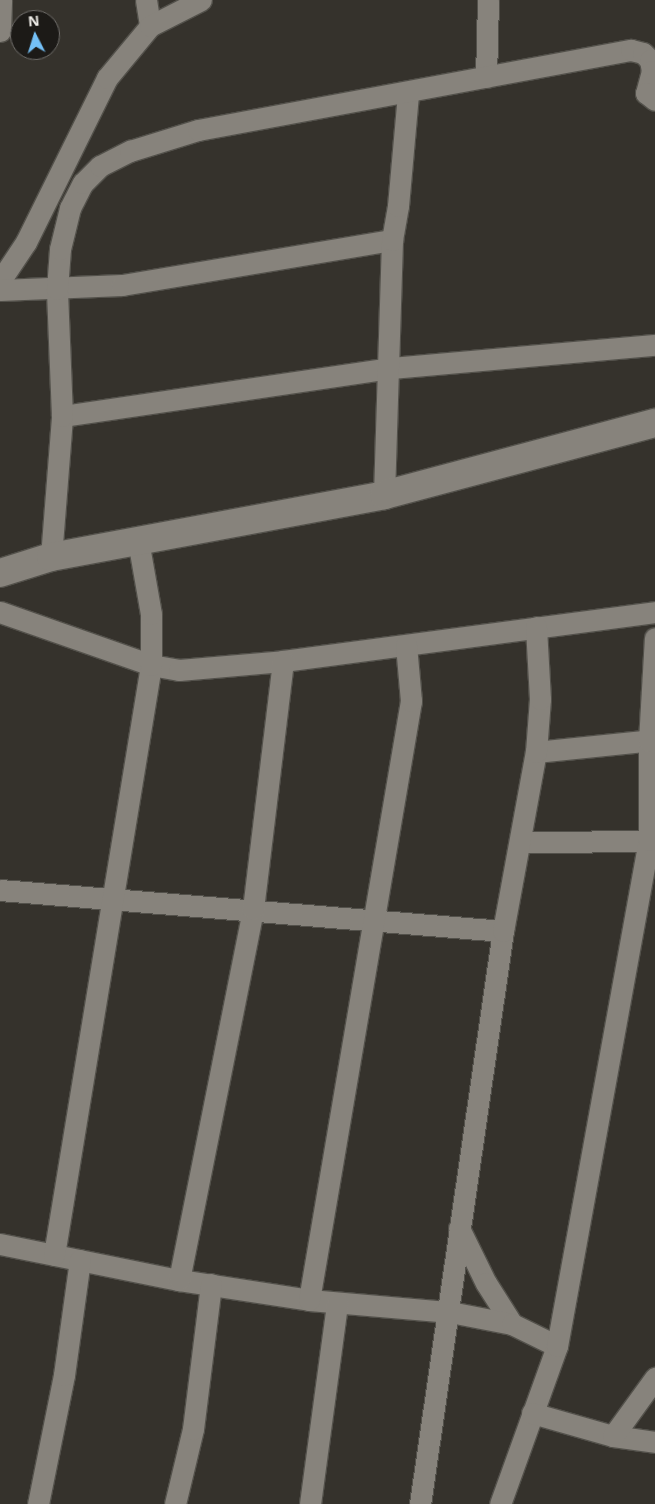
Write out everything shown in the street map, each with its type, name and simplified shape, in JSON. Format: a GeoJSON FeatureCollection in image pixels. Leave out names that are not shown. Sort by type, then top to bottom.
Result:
{"type":"FeatureCollection","features":[{"type":"Feature","properties":{"kind":"street"},"geometry":{"type":"LineString","coordinates":[[0,31],[1,0]]}},
{"type":"Feature","properties":{"kind":"street"},"geometry":{"type":"LineString","coordinates":[[146,0],[150,26]]}},
{"type":"Feature","properties":{"kind":"street"},"geometry":{"type":"LineString","coordinates":[[0,281],[26,242],[107,78],[150,26],[201,0]]}},
{"type":"Feature","properties":{"kind":"street"},"geometry":{"type":"LineString","coordinates":[[486,77],[488,0]]}},
{"type":"Feature","properties":{"kind":"street"},"geometry":{"type":"LineString","coordinates":[[52,557],[62,416],[57,289],[60,249],[70,208],[83,183],[100,166],[130,151],[198,130],[631,50],[643,53],[650,60],[652,71],[646,93],[655,100]]}},
{"type":"Feature","properties":{"kind":"street"},"geometry":{"type":"LineString","coordinates":[[384,495],[390,368],[392,240],[398,206],[408,92]]}},
{"type":"Feature","properties":{"kind":"street"},"geometry":{"type":"LineString","coordinates":[[0,290],[122,285],[392,240]]}},
{"type":"Feature","properties":{"kind":"street"},"geometry":{"type":"LineString","coordinates":[[62,416],[390,368],[655,345]]}},
{"type":"Feature","properties":{"kind":"street"},"geometry":{"type":"LineString","coordinates":[[0,573],[52,557],[384,495],[655,423]]}},
{"type":"Feature","properties":{"kind":"street"},"geometry":{"type":"LineString","coordinates":[[54,1255],[151,664],[151,614],[138,540]]}},
{"type":"Feature","properties":{"kind":"street"},"geometry":{"type":"LineString","coordinates":[[0,612],[151,664],[180,670],[283,661],[655,612]]}},
{"type":"Feature","properties":{"kind":"street"},"geometry":{"type":"LineString","coordinates":[[420,1504],[450,1312],[459,1227],[503,931],[521,842],[536,752],[540,699],[536,627]]}},
{"type":"Feature","properties":{"kind":"street"},"geometry":{"type":"LineString","coordinates":[[500,1504],[557,1346],[652,841],[655,638]]}},
{"type":"Feature","properties":{"kind":"street"},"geometry":{"type":"LineString","coordinates":[[309,1300],[411,701],[406,644]]}},
{"type":"Feature","properties":{"kind":"street"},"geometry":{"type":"LineString","coordinates":[[179,1280],[253,909],[283,661]]}},
{"type":"Feature","properties":{"kind":"street"},"geometry":{"type":"LineString","coordinates":[[536,752],[652,740]]}},
{"type":"Feature","properties":{"kind":"street"},"geometry":{"type":"LineString","coordinates":[[521,842],[652,841]]}},
{"type":"Feature","properties":{"kind":"street"},"geometry":{"type":"LineString","coordinates":[[0,890],[111,900],[253,909],[503,931]]}},
{"type":"Feature","properties":{"kind":"street"},"geometry":{"type":"LineString","coordinates":[[459,1227],[486,1283],[512,1324]]}},
{"type":"Feature","properties":{"kind":"street"},"geometry":{"type":"LineString","coordinates":[[0,1244],[179,1280],[309,1300],[337,1304],[450,1312],[512,1324],[557,1346]]}},
{"type":"Feature","properties":{"kind":"street"},"geometry":{"type":"LineString","coordinates":[[38,1504],[64,1375],[80,1260]]}},
{"type":"Feature","properties":{"kind":"street"},"geometry":{"type":"LineString","coordinates":[[175,1504],[193,1429],[211,1284]]}},
{"type":"Feature","properties":{"kind":"street"},"geometry":{"type":"LineString","coordinates":[[310,1504],[337,1304]]}},
{"type":"Feature","properties":{"kind":"street"},"geometry":{"type":"LineString","coordinates":[[612,1436],[655,1378]]}},
{"type":"Feature","properties":{"kind":"street"},"geometry":{"type":"LineString","coordinates":[[532,1414],[612,1436],[655,1442]]}}]}
